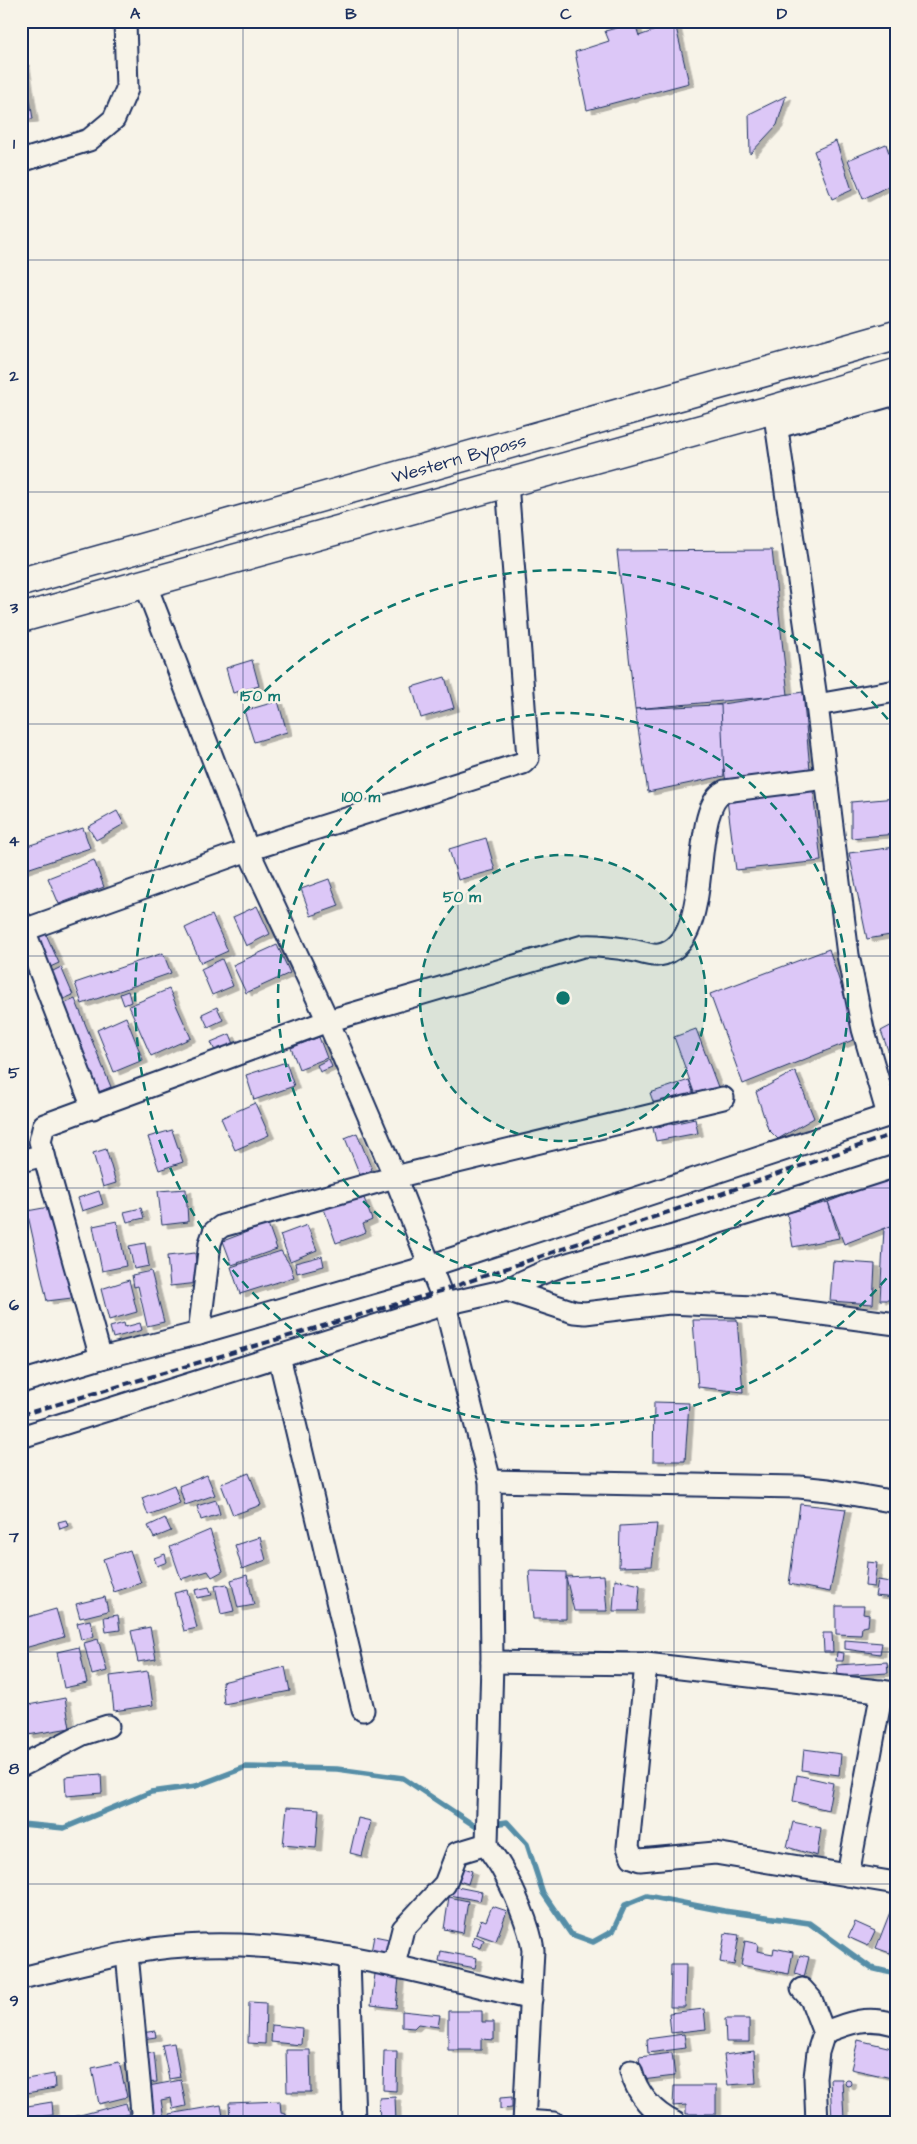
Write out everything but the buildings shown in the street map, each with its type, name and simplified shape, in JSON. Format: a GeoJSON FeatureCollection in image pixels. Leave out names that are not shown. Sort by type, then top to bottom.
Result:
{"type":"FeatureCollection","features":[{"type":"Feature","properties":{"kind":"main road","name":"Western Bypass"},"geometry":{"type":"LineString","coordinates":[[21,582],[896,335]]}},
{"type":"Feature","properties":{"kind":"main road","name":"Western Bypass"},"geometry":{"type":"LineString","coordinates":[[21,618],[507,483],[776,418],[896,374]]}},
{"type":"Feature","properties":{"kind":"street"},"geometry":{"type":"LineString","coordinates":[[21,161],[89,140],[114,119],[127,89],[125,21]]}},
{"type":"Feature","properties":{"kind":"street"},"geometry":{"type":"LineString","coordinates":[[21,1382],[430,1266],[892,1114],[863,1029],[848,954],[817,705],[776,418],[896,394]]}},
{"type":"Feature","properties":{"kind":"street"},"geometry":{"type":"LineString","coordinates":[[93,1108],[23,926],[248,850],[515,766],[523,763],[528,758],[507,483]]}},
{"type":"Feature","properties":{"kind":"street"},"geometry":{"type":"LineString","coordinates":[[145,583],[248,850],[328,1022],[395,1177],[445,1304],[490,1481],[492,1662],[487,1844],[490,1853],[501,1867],[531,1932],[533,1950],[524,2122],[554,2123]]}},
{"type":"Feature","properties":{"kind":"street"},"geometry":{"type":"LineString","coordinates":[[817,705],[896,692]]}},
{"type":"Feature","properties":{"kind":"street"},"geometry":{"type":"LineString","coordinates":[[101,1358],[40,1140],[44,1125],[328,1022],[583,946],[599,945],[658,955],[678,947],[691,925],[709,813],[718,794],[725,791],[826,778]]}},
{"type":"Feature","properties":{"kind":"street"},"geometry":{"type":"LineString","coordinates":[[199,1333],[210,1243],[214,1232],[222,1226],[395,1177],[723,1098]]}},
{"type":"Feature","properties":{"kind":"street"},"geometry":{"type":"LineString","coordinates":[[21,1161],[44,1155]]}},
{"type":"Feature","properties":{"kind":"street"},"geometry":{"type":"LineString","coordinates":[[21,1437],[445,1304],[507,1290],[544,1271],[593,1255],[672,1236],[896,1166]]}},
{"type":"Feature","properties":{"kind":"street"},"geometry":{"type":"LineString","coordinates":[[507,1290],[574,1312],[585,1313],[670,1304],[777,1308],[896,1324]]}},
{"type":"Feature","properties":{"kind":"street"},"geometry":{"type":"LineString","coordinates":[[279,1356],[363,1710]]}},
{"type":"Feature","properties":{"kind":"street"},"geometry":{"type":"LineString","coordinates":[[490,1481],[799,1487],[896,1502]]}},
{"type":"Feature","properties":{"kind":"street"},"geometry":{"type":"LineString","coordinates":[[492,1662],[646,1664],[889,1692],[848,1875]]}},
{"type":"Feature","properties":{"kind":"street"},"geometry":{"type":"LineString","coordinates":[[646,1664],[628,1847],[632,1857],[640,1860],[715,1854],[896,1883]]}},
{"type":"Feature","properties":{"kind":"street"},"geometry":{"type":"LineString","coordinates":[[23,1761],[83,1734],[108,1726]]}},
{"type":"Feature","properties":{"kind":"street"},"geometry":{"type":"LineString","coordinates":[[394,1965],[402,1929],[445,1884],[457,1853],[487,1844]]}},
{"type":"Feature","properties":{"kind":"street"},"geometry":{"type":"LineString","coordinates":[[21,1978],[127,1954],[184,1946],[247,1945],[349,1957],[394,1965],[531,1999]]}},
{"type":"Feature","properties":{"kind":"street"},"geometry":{"type":"LineString","coordinates":[[127,1954],[143,2123]]}},
{"type":"Feature","properties":{"kind":"street"},"geometry":{"type":"LineString","coordinates":[[349,1957],[354,2123]]}},
{"type":"Feature","properties":{"kind":"street"},"geometry":{"type":"LineString","coordinates":[[802,1989],[811,1999],[824,2033],[818,2052],[815,2077],[817,2123]]}},
{"type":"Feature","properties":{"kind":"street"},"geometry":{"type":"LineString","coordinates":[[824,2033],[846,2024],[877,2019],[894,2024]]}},
{"type":"Feature","properties":{"kind":"street"},"geometry":{"type":"LineString","coordinates":[[631,2071],[635,2086],[646,2100],[664,2118],[675,2123]]}},
{"type":"Feature","properties":{"kind":"waterway"},"geometry":{"type":"LineString","coordinates":[[21,1824],[64,1828],[151,1792],[196,1786],[246,1767],[337,1769],[403,1778],[475,1826],[484,1825]]}},
{"type":"Feature","properties":{"kind":"waterway"},"geometry":{"type":"LineString","coordinates":[[493,1824],[507,1822],[527,1844],[543,1893],[571,1934],[593,1942],[613,1931],[625,1905],[647,1896],[724,1911],[809,1923],[871,1968],[896,1974]]}},
{"type":"Feature","properties":{"kind":"railway"},"geometry":{"type":"LineString","coordinates":[[21,1415],[441,1291],[896,1133]]}}]}
